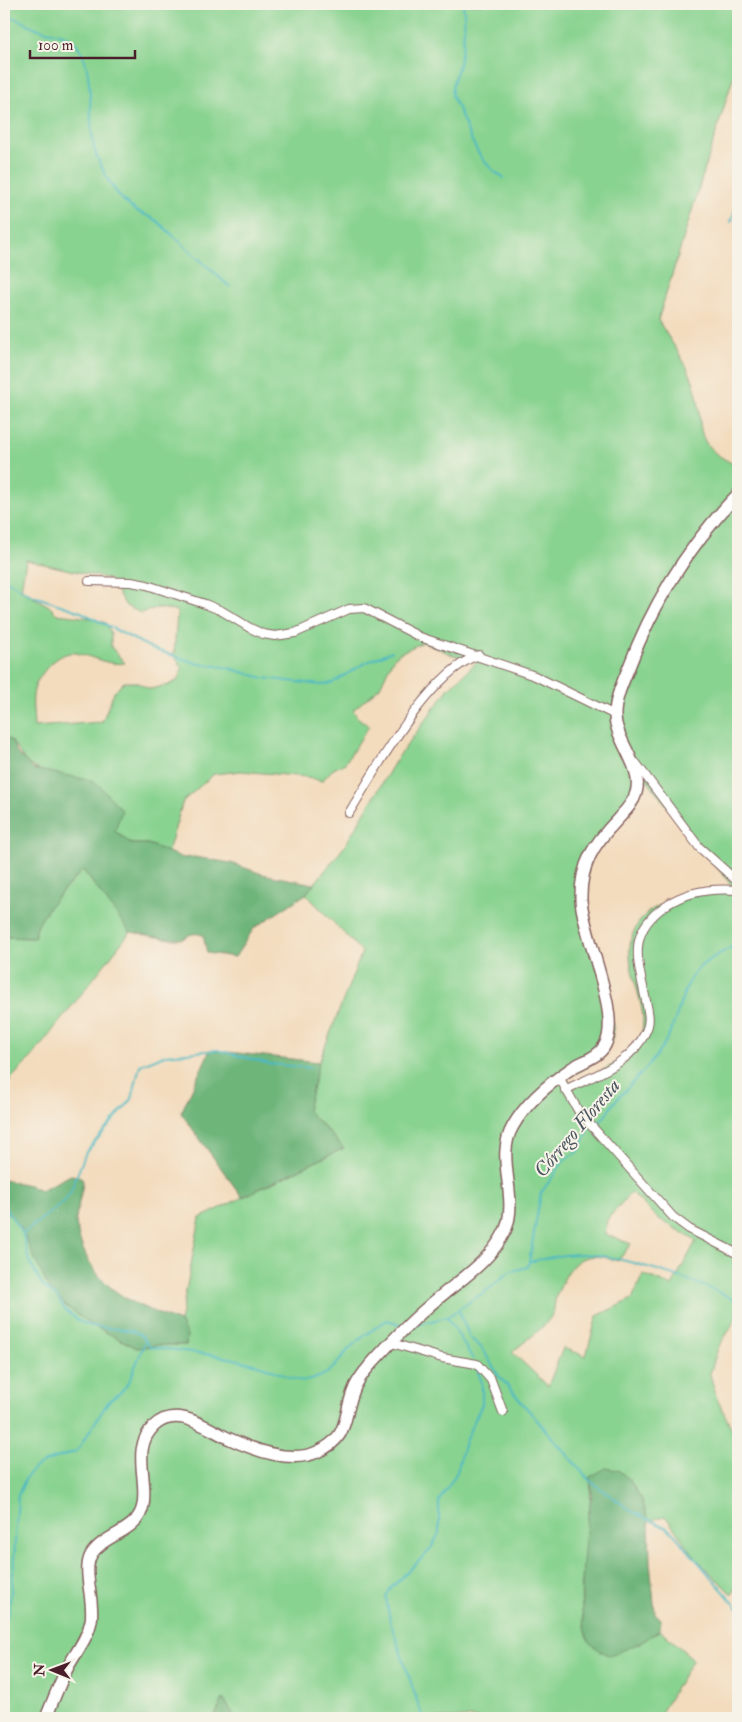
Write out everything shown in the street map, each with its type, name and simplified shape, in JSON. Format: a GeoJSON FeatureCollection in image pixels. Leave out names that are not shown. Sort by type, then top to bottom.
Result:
{"type":"FeatureCollection","features":[{"type":"Feature","properties":{"kind":"main road"},"geometry":{"type":"LineString","coordinates":[[46,1718],[64,1675],[90,1622],[92,1607],[88,1566],[91,1556],[103,1543],[134,1522],[142,1508],[141,1456],[143,1443],[151,1429],[165,1419],[182,1418],[231,1440],[268,1452],[288,1456],[313,1454],[331,1444],[342,1433],[355,1386],[369,1367],[407,1326],[465,1278],[498,1244],[509,1216],[506,1154],[511,1130],[526,1110],[559,1077],[602,1050],[609,1033],[606,1001],[584,919],[581,896],[585,868],[596,842],[625,812],[636,794],[636,773],[619,735],[615,715],[616,703],[641,635],[677,570],[715,518],[738,494]]}},
{"type":"Feature","properties":{"kind":"street"},"geometry":{"type":"LineString","coordinates":[[89,581],[131,582],[147,585],[205,604],[263,634],[275,636],[295,633],[349,609],[364,608],[420,637],[479,655],[535,676],[615,715]]}},
{"type":"Feature","properties":{"kind":"street"},"geometry":{"type":"LineString","coordinates":[[349,813],[389,748],[442,680],[460,663],[479,655]]}},
{"type":"Feature","properties":{"kind":"street"},"geometry":{"type":"LineString","coordinates":[[627,752],[699,846],[738,882]]}},
{"type":"Feature","properties":{"kind":"street"},"geometry":{"type":"LineString","coordinates":[[565,1090],[614,1065],[626,1056],[646,1032],[648,1013],[637,948],[639,936],[648,921],[666,905],[694,893],[738,890]]}},
{"type":"Feature","properties":{"kind":"street"},"geometry":{"type":"LineString","coordinates":[[559,1077],[565,1090],[593,1128],[674,1217],[689,1229],[738,1254]]}},
{"type":"Feature","properties":{"kind":"street"},"geometry":{"type":"LineString","coordinates":[[392,1343],[442,1358],[477,1364],[491,1380],[502,1412]]}},
{"type":"Feature","properties":{"kind":"green space"},"geometry":{"type":"Polygon","coordinates":[[[4,4],[738,4],[738,62],[658,320],[690,373],[697,396],[701,431],[704,440],[721,457],[738,466],[738,1315],[718,1348],[710,1374],[717,1399],[738,1441],[738,1584],[732,1595],[696,1558],[665,1516],[649,1521],[641,1498],[590,1477],[589,1517],[581,1598],[587,1637],[632,1645],[642,1642],[660,1630],[693,1659],[658,1718],[236,1718],[223,1699],[214,1718],[4,1718],[4,1210],[19,1225],[49,1288],[66,1306],[90,1324],[137,1348],[158,1345],[186,1345],[186,1336],[180,1322],[200,1218],[344,1148],[307,1110],[317,1067],[362,952],[306,894],[344,847],[396,760],[449,688],[478,661],[453,655],[423,642],[400,653],[393,659],[380,687],[353,710],[357,717],[369,726],[345,763],[332,770],[322,781],[307,777],[241,771],[214,774],[183,801],[168,852],[148,844],[131,844],[46,772],[30,765],[10,740],[4,736],[4,4]],[[26,560],[21,590],[49,606],[57,614],[91,618],[106,623],[111,634],[111,647],[125,663],[106,662],[76,653],[64,655],[52,662],[34,689],[34,727],[102,722],[114,692],[124,682],[136,682],[150,689],[169,685],[178,680],[182,668],[174,655],[177,613],[175,610],[156,608],[141,613],[126,606],[109,579],[26,560]],[[641,773],[642,778],[593,849],[582,894],[614,1030],[612,1040],[603,1054],[597,1060],[567,1078],[571,1085],[616,1063],[637,1043],[643,1026],[642,1009],[632,971],[630,952],[633,933],[645,915],[663,904],[686,896],[732,886],[641,773]],[[631,1192],[607,1220],[605,1234],[631,1244],[618,1261],[594,1256],[578,1261],[571,1267],[555,1299],[553,1313],[549,1320],[534,1335],[512,1352],[548,1386],[563,1348],[586,1356],[597,1316],[632,1299],[643,1274],[672,1286],[696,1241],[656,1217],[631,1192]]]}},
{"type":"Feature","properties":{"kind":"green space"},"geometry":{"type":"Polygon","coordinates":[[[4,736],[12,741],[17,753],[33,769],[95,781],[122,810],[115,831],[131,844],[148,844],[183,858],[194,857],[231,863],[262,874],[314,884],[306,894],[254,928],[235,957],[207,953],[203,935],[191,934],[177,939],[130,932],[83,870],[47,910],[41,919],[34,938],[4,937],[4,736]]]}},
{"type":"Feature","properties":{"kind":"green space"},"geometry":{"type":"Polygon","coordinates":[[[83,870],[130,932],[32,1057],[4,1086],[4,937],[34,938],[41,919],[47,910],[83,870]]]}},
{"type":"Feature","properties":{"kind":"green space"},"geometry":{"type":"Polygon","coordinates":[[[210,1050],[319,1062],[307,1110],[344,1148],[242,1197],[181,1113],[210,1050]]]}},
{"type":"Feature","properties":{"kind":"green space"},"geometry":{"type":"Polygon","coordinates":[[[71,1175],[81,1177],[83,1181],[76,1223],[82,1246],[91,1264],[100,1277],[122,1296],[180,1322],[187,1336],[186,1345],[158,1345],[137,1348],[90,1324],[66,1306],[49,1289],[19,1225],[4,1210],[4,1180],[29,1185],[41,1190],[71,1175]]]}},
{"type":"Feature","properties":{"kind":"green space"},"geometry":{"type":"Polygon","coordinates":[[[606,1468],[618,1470],[629,1479],[641,1498],[649,1521],[650,1563],[655,1613],[661,1619],[660,1630],[642,1642],[610,1656],[597,1648],[587,1637],[582,1609],[584,1546],[592,1495],[590,1477],[606,1468]]]}},
{"type":"Feature","properties":{"kind":"green space"},"geometry":{"type":"Polygon","coordinates":[[[223,1699],[236,1718],[214,1718],[223,1699]]]}},
{"type":"Feature","properties":{"kind":"waterway"},"geometry":{"type":"LineString","coordinates":[[463,4],[463,42],[452,87],[452,96],[478,152],[485,162],[504,178]]}},
{"type":"Feature","properties":{"kind":"waterway"},"geometry":{"type":"LineString","coordinates":[[4,16],[67,37],[80,49],[89,78],[93,144],[100,164],[111,184],[120,197],[137,211],[157,221],[230,287]]}},
{"type":"Feature","properties":{"kind":"waterway"},"geometry":{"type":"LineString","coordinates":[[731,222],[738,201]]}},
{"type":"Feature","properties":{"kind":"waterway"},"geometry":{"type":"LineString","coordinates":[[4,579],[31,595],[81,612],[153,649],[199,664],[225,667],[263,678],[322,685],[332,683],[365,663],[392,651]]}},
{"type":"Feature","properties":{"kind":"waterway","name":"Córrego Floresta"},"geometry":{"type":"LineString","coordinates":[[596,1125],[651,1062],[663,1045],[672,1029],[687,986],[697,970],[738,943]]}},
{"type":"Feature","properties":{"kind":"waterway","name":"Córrego Floresta"},"geometry":{"type":"LineString","coordinates":[[731,948],[738,949]]}},
{"type":"Feature","properties":{"kind":"waterway"},"geometry":{"type":"LineString","coordinates":[[23,1234],[64,1201],[70,1193],[86,1152],[132,1099],[140,1065],[165,1055],[217,1050],[270,1064],[311,1068]]}},
{"type":"Feature","properties":{"kind":"waterway","name":"Córrego Floresta"},"geometry":{"type":"LineString","coordinates":[[413,1326],[447,1317],[489,1289],[509,1272],[527,1267],[541,1193],[565,1159],[579,1151],[589,1129]]}},
{"type":"Feature","properties":{"kind":"waterway","name":"Córrego Floresta"},"geometry":{"type":"LineString","coordinates":[[4,1206],[23,1234],[29,1262],[43,1286],[57,1297],[66,1311],[82,1323],[92,1326],[133,1331],[141,1335],[150,1347],[209,1354],[238,1360],[302,1381],[314,1379],[330,1370],[357,1342],[387,1320],[403,1325]]}},
{"type":"Feature","properties":{"kind":"waterway"},"geometry":{"type":"LineString","coordinates":[[529,1262],[554,1256],[573,1254],[595,1255],[660,1271],[705,1287],[738,1302]]}},
{"type":"Feature","properties":{"kind":"waterway"},"geometry":{"type":"LineString","coordinates":[[459,1311],[470,1338],[482,1348],[498,1375],[590,1481],[633,1512],[667,1528],[738,1608]]}},
{"type":"Feature","properties":{"kind":"waterway"},"geometry":{"type":"LineString","coordinates":[[447,1317],[473,1359]]}},
{"type":"Feature","properties":{"kind":"waterway"},"geometry":{"type":"LineString","coordinates":[[4,1626],[9,1609],[13,1574],[18,1495],[26,1478],[34,1468],[44,1462],[77,1451],[108,1402],[121,1392],[129,1382],[145,1342]]}},
{"type":"Feature","properties":{"kind":"waterway"},"geometry":{"type":"LineString","coordinates":[[423,1718],[390,1621],[386,1597],[391,1588],[430,1550],[439,1533],[439,1501],[457,1472],[465,1441],[482,1404],[482,1383],[477,1369]]}},
{"type":"Feature","properties":{"kind":"waterway"},"geometry":{"type":"LineString","coordinates":[[4,1653],[6,1671],[4,1686]]}}]}
